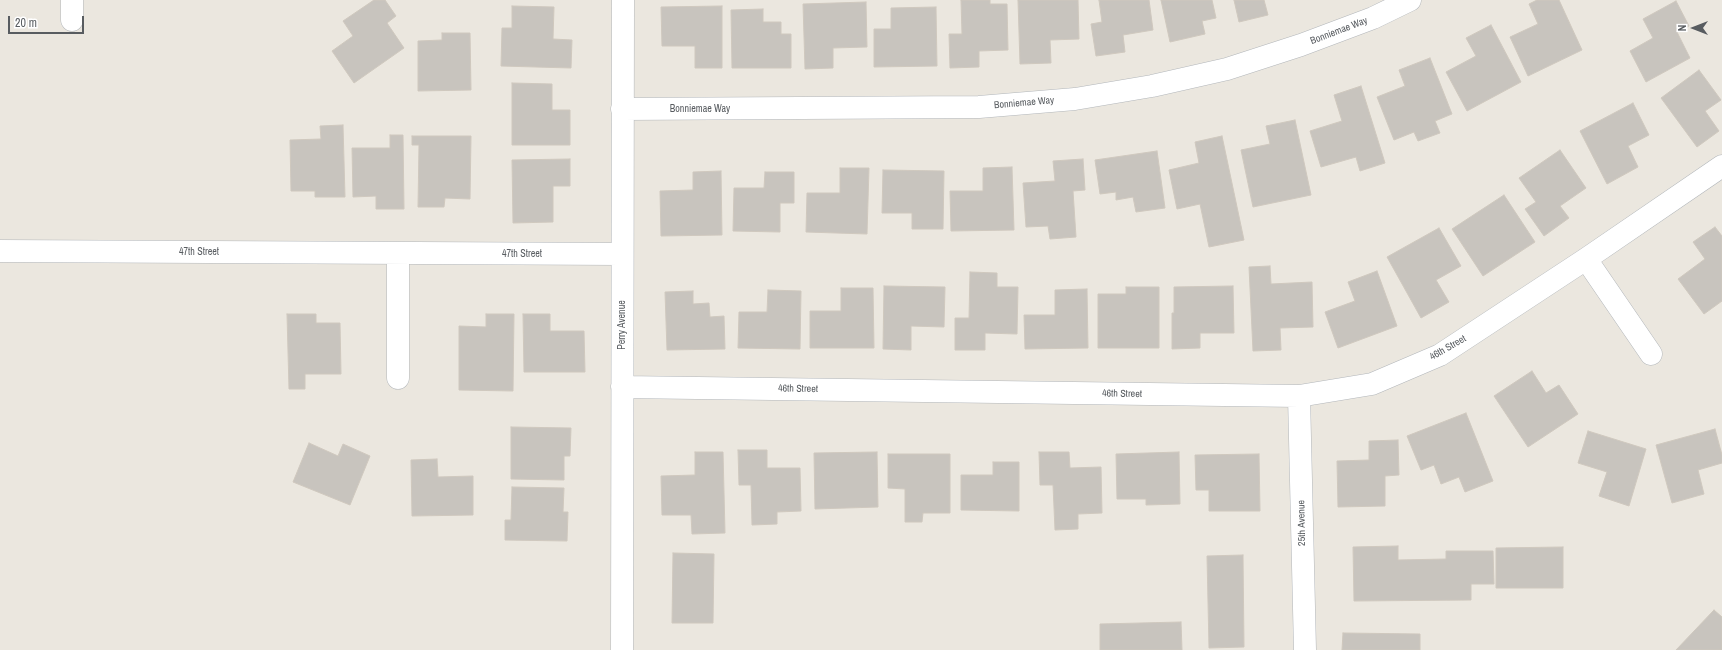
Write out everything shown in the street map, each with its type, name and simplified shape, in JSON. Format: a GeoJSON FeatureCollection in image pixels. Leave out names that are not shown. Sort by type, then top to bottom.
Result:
{"type":"FeatureCollection","features":[{"type":"Feature","properties":{"kind":"street","name":"Perry Avenue"},"geometry":{"type":"LineString","coordinates":[[622,650],[623,0]]}},
{"type":"Feature","properties":{"kind":"street","name":"Bonniemae Way"},"geometry":{"type":"LineString","coordinates":[[622,109],[979,107],[1075,99],[1152,86],[1227,69],[1308,43],[1373,18],[1410,0]]}},
{"type":"Feature","properties":{"kind":"street","name":"46th Street"},"geometry":{"type":"LineString","coordinates":[[622,387],[1300,396],[1372,384],[1440,355],[1586,259],[1722,166]]}},
{"type":"Feature","properties":{"kind":"street","name":"47th Street"},"geometry":{"type":"LineString","coordinates":[[0,250],[622,254]]}},
{"type":"Feature","properties":{"kind":"street"},"geometry":{"type":"LineString","coordinates":[[398,253],[398,378]]}},
{"type":"Feature","properties":{"kind":"street"},"geometry":{"type":"LineString","coordinates":[[1586,259],[1651,354]]}},
{"type":"Feature","properties":{"kind":"street","name":"25th Avenue"},"geometry":{"type":"LineString","coordinates":[[1300,396],[1305,650]]}},
{"type":"Feature","properties":{"kind":"building"},"geometry":{"type":"Polygon","coordinates":[[[374,0],[385,0],[396,16],[387,23],[404,48],[354,83],[332,51],[353,36],[343,21],[374,0]]]}},
{"type":"Feature","properties":{"kind":"building"},"geometry":{"type":"Polygon","coordinates":[[[961,0],[990,0],[990,4],[1007,4],[1008,50],[979,51],[979,67],[950,68],[949,34],[962,34],[961,0]]]}},
{"type":"Feature","properties":{"kind":"building"},"geometry":{"type":"Polygon","coordinates":[[[1018,0],[1078,0],[1079,39],[1050,40],[1051,63],[1020,64],[1018,0]]]}},
{"type":"Feature","properties":{"kind":"building"},"geometry":{"type":"Polygon","coordinates":[[[1099,0],[1149,0],[1153,30],[1123,35],[1125,52],[1096,56],[1091,24],[1102,22],[1099,0]]]}},
{"type":"Feature","properties":{"kind":"building"},"geometry":{"type":"Polygon","coordinates":[[[1161,0],[1212,0],[1216,18],[1202,21],[1205,34],[1170,42],[1161,0]]]}},
{"type":"Feature","properties":{"kind":"building"},"geometry":{"type":"Polygon","coordinates":[[[1234,0],[1264,0],[1268,15],[1239,22],[1234,0]]]}},
{"type":"Feature","properties":{"kind":"building"},"geometry":{"type":"Polygon","coordinates":[[[1537,0],[1559,0],[1582,50],[1528,76],[1510,37],[1538,24],[1529,4],[1537,0]]]}},
{"type":"Feature","properties":{"kind":"building"},"geometry":{"type":"Polygon","coordinates":[[[1676,1],[1689,26],[1677,32],[1690,58],[1646,82],[1630,51],[1653,38],[1643,19],[1676,1]]]}},
{"type":"Feature","properties":{"kind":"building"},"geometry":{"type":"Polygon","coordinates":[[[866,2],[867,47],[833,48],[833,68],[805,69],[803,4],[866,2]]]}},
{"type":"Feature","properties":{"kind":"building"},"geometry":{"type":"Polygon","coordinates":[[[512,6],[554,7],[553,39],[572,40],[571,68],[501,66],[502,28],[512,28],[512,6]]]}},
{"type":"Feature","properties":{"kind":"building"},"geometry":{"type":"Polygon","coordinates":[[[722,6],[722,68],[695,68],[695,46],[662,46],[661,7],[722,6]]]}},
{"type":"Feature","properties":{"kind":"building"},"geometry":{"type":"Polygon","coordinates":[[[936,7],[937,66],[874,67],[874,29],[891,29],[891,8],[936,7]]]}},
{"type":"Feature","properties":{"kind":"building"},"geometry":{"type":"Polygon","coordinates":[[[763,9],[763,22],[781,22],[781,34],[791,34],[791,68],[732,68],[731,10],[763,9]]]}},
{"type":"Feature","properties":{"kind":"building"},"geometry":{"type":"Polygon","coordinates":[[[1491,25],[1521,82],[1467,111],[1446,72],[1476,56],[1466,38],[1491,25]]]}},
{"type":"Feature","properties":{"kind":"building"},"geometry":{"type":"Polygon","coordinates":[[[442,33],[470,33],[471,90],[418,91],[418,41],[442,40],[442,33]]]}},
{"type":"Feature","properties":{"kind":"building"},"geometry":{"type":"Polygon","coordinates":[[[1430,58],[1452,114],[1435,121],[1440,133],[1418,141],[1414,132],[1394,140],[1377,97],[1405,86],[1399,70],[1430,58]]]}},
{"type":"Feature","properties":{"kind":"building"},"geometry":{"type":"Polygon","coordinates":[[[1699,70],[1721,100],[1705,111],[1719,131],[1697,147],[1661,98],[1699,70]]]}},
{"type":"Feature","properties":{"kind":"building"},"geometry":{"type":"Polygon","coordinates":[[[512,83],[552,84],[552,110],[570,110],[570,145],[512,145],[512,83]]]}},
{"type":"Feature","properties":{"kind":"building"},"geometry":{"type":"Polygon","coordinates":[[[1361,86],[1385,163],[1360,171],[1356,157],[1321,167],[1310,131],[1342,121],[1334,95],[1361,86]]]}},
{"type":"Feature","properties":{"kind":"building"},"geometry":{"type":"Polygon","coordinates":[[[1633,103],[1649,135],[1628,146],[1638,167],[1607,184],[1580,131],[1633,103]]]}},
{"type":"Feature","properties":{"kind":"building"},"geometry":{"type":"Polygon","coordinates":[[[1295,120],[1311,195],[1253,207],[1241,150],[1270,144],[1266,126],[1295,120]]]}},
{"type":"Feature","properties":{"kind":"building"},"geometry":{"type":"Polygon","coordinates":[[[343,125],[345,197],[315,197],[315,191],[291,191],[290,140],[321,139],[320,126],[343,125]]]}},
{"type":"Feature","properties":{"kind":"building"},"geometry":{"type":"Polygon","coordinates":[[[390,135],[403,135],[404,209],[376,209],[376,196],[353,197],[352,148],[390,148],[390,135]]]}},
{"type":"Feature","properties":{"kind":"building"},"geometry":{"type":"Polygon","coordinates":[[[412,136],[471,136],[470,199],[445,198],[444,207],[418,207],[419,145],[412,145],[412,136]]]}},
{"type":"Feature","properties":{"kind":"building"},"geometry":{"type":"Polygon","coordinates":[[[1222,136],[1244,240],[1209,247],[1200,204],[1177,209],[1169,170],[1199,163],[1195,142],[1222,136]]]}},
{"type":"Feature","properties":{"kind":"building"},"geometry":{"type":"Polygon","coordinates":[[[1560,150],[1586,188],[1560,206],[1569,218],[1544,236],[1525,209],[1536,202],[1519,178],[1560,150]]]}},
{"type":"Feature","properties":{"kind":"building"},"geometry":{"type":"Polygon","coordinates":[[[1157,151],[1165,208],[1136,212],[1133,197],[1116,200],[1116,192],[1100,194],[1095,160],[1157,151]]]}},
{"type":"Feature","properties":{"kind":"building"},"geometry":{"type":"Polygon","coordinates":[[[570,159],[570,186],[553,186],[553,222],[513,223],[512,160],[570,159]]]}},
{"type":"Feature","properties":{"kind":"building"},"geometry":{"type":"Polygon","coordinates":[[[1083,159],[1085,190],[1073,191],[1076,237],[1050,239],[1048,226],[1026,227],[1023,183],[1055,181],[1053,161],[1083,159]]]}},
{"type":"Feature","properties":{"kind":"building"},"geometry":{"type":"Polygon","coordinates":[[[1012,167],[1014,230],[951,231],[950,191],[983,191],[983,168],[1012,167]]]}},
{"type":"Feature","properties":{"kind":"building"},"geometry":{"type":"Polygon","coordinates":[[[840,168],[869,168],[867,234],[806,232],[807,193],[840,193],[840,168]]]}},
{"type":"Feature","properties":{"kind":"building"},"geometry":{"type":"Polygon","coordinates":[[[883,170],[944,171],[943,229],[912,229],[912,213],[882,213],[883,170]]]}},
{"type":"Feature","properties":{"kind":"building"},"geometry":{"type":"Polygon","coordinates":[[[721,171],[722,235],[661,236],[660,191],[693,190],[693,172],[721,171]]]}},
{"type":"Feature","properties":{"kind":"building"},"geometry":{"type":"Polygon","coordinates":[[[765,172],[794,172],[794,203],[780,203],[780,232],[733,231],[734,188],[764,188],[765,172]]]}},
{"type":"Feature","properties":{"kind":"building"},"geometry":{"type":"Polygon","coordinates":[[[1504,195],[1535,242],[1483,276],[1452,229],[1504,195]]]}},
{"type":"Feature","properties":{"kind":"building"},"geometry":{"type":"Polygon","coordinates":[[[1715,227],[1722,236],[1722,301],[1704,314],[1678,279],[1705,259],[1693,242],[1715,227]]]}},
{"type":"Feature","properties":{"kind":"building"},"geometry":{"type":"Polygon","coordinates":[[[1439,228],[1461,266],[1436,280],[1449,302],[1421,318],[1387,257],[1439,228]]]}},
{"type":"Feature","properties":{"kind":"building"},"geometry":{"type":"Polygon","coordinates":[[[1270,266],[1271,284],[1312,282],[1313,327],[1280,328],[1281,350],[1253,351],[1249,267],[1270,266]]]}},
{"type":"Feature","properties":{"kind":"building"},"geometry":{"type":"Polygon","coordinates":[[[1377,271],[1397,326],[1338,348],[1325,312],[1355,301],[1348,282],[1377,271]]]}},
{"type":"Feature","properties":{"kind":"building"},"geometry":{"type":"Polygon","coordinates":[[[970,272],[997,273],[997,287],[1018,287],[1017,334],[985,333],[985,350],[955,350],[955,318],[969,318],[970,272]]]}},
{"type":"Feature","properties":{"kind":"building"},"geometry":{"type":"Polygon","coordinates":[[[884,286],[945,287],[944,327],[911,326],[911,350],[883,349],[884,286]]]}},
{"type":"Feature","properties":{"kind":"building"},"geometry":{"type":"Polygon","coordinates":[[[1233,286],[1234,333],[1200,333],[1200,348],[1172,349],[1174,287],[1233,286]]]}},
{"type":"Feature","properties":{"kind":"building"},"geometry":{"type":"Polygon","coordinates":[[[1126,287],[1159,287],[1159,348],[1098,348],[1098,294],[1126,294],[1126,287]]]}},
{"type":"Feature","properties":{"kind":"building"},"geometry":{"type":"Polygon","coordinates":[[[841,288],[873,288],[874,348],[810,348],[810,311],[841,311],[841,288]]]}},
{"type":"Feature","properties":{"kind":"building"},"geometry":{"type":"Polygon","coordinates":[[[1087,289],[1088,348],[1025,349],[1024,315],[1055,315],[1055,290],[1087,289]]]}},
{"type":"Feature","properties":{"kind":"building"},"geometry":{"type":"Polygon","coordinates":[[[768,290],[801,291],[800,349],[738,348],[739,312],[767,312],[768,290]]]}},
{"type":"Feature","properties":{"kind":"building"},"geometry":{"type":"Polygon","coordinates":[[[693,291],[693,304],[709,303],[710,317],[724,316],[725,349],[667,350],[665,292],[693,291]]]}},
{"type":"Feature","properties":{"kind":"building"},"geometry":{"type":"Polygon","coordinates":[[[287,314],[316,314],[316,323],[340,323],[341,374],[305,374],[305,389],[289,389],[287,314]]]}},
{"type":"Feature","properties":{"kind":"building"},"geometry":{"type":"Polygon","coordinates":[[[486,314],[514,314],[513,391],[459,390],[459,326],[486,327],[486,314]]]}},
{"type":"Feature","properties":{"kind":"building"},"geometry":{"type":"Polygon","coordinates":[[[523,314],[550,314],[550,331],[584,331],[585,372],[524,372],[523,314]]]}},
{"type":"Feature","properties":{"kind":"building"},"geometry":{"type":"Polygon","coordinates":[[[1532,371],[1546,393],[1559,385],[1578,414],[1528,447],[1494,396],[1532,371]]]}},
{"type":"Feature","properties":{"kind":"building"},"geometry":{"type":"Polygon","coordinates":[[[1466,413],[1493,481],[1465,492],[1459,477],[1441,484],[1434,465],[1421,470],[1407,436],[1466,413]]]}},
{"type":"Feature","properties":{"kind":"building"},"geometry":{"type":"Polygon","coordinates":[[[511,427],[571,428],[570,456],[564,456],[564,480],[511,479],[511,427]]]}},
{"type":"Feature","properties":{"kind":"building"},"geometry":{"type":"Polygon","coordinates":[[[1715,429],[1722,455],[1722,463],[1698,470],[1704,494],[1672,503],[1656,445],[1715,429]]]}},
{"type":"Feature","properties":{"kind":"building"},"geometry":{"type":"Polygon","coordinates":[[[1588,431],[1646,449],[1629,506],[1599,496],[1607,472],[1578,463],[1588,431]]]}},
{"type":"Feature","properties":{"kind":"building"},"geometry":{"type":"Polygon","coordinates":[[[1398,440],[1399,475],[1385,476],[1385,506],[1338,507],[1337,461],[1369,460],[1369,441],[1398,440]]]}},
{"type":"Feature","properties":{"kind":"building"},"geometry":{"type":"Polygon","coordinates":[[[309,443],[338,456],[343,444],[370,456],[350,505],[293,482],[309,443]]]}},
{"type":"Feature","properties":{"kind":"building"},"geometry":{"type":"Polygon","coordinates":[[[738,450],[767,450],[767,468],[800,468],[801,511],[777,512],[777,524],[752,525],[751,485],[739,485],[738,450]]]}},
{"type":"Feature","properties":{"kind":"building"},"geometry":{"type":"Polygon","coordinates":[[[695,452],[723,452],[725,533],[692,534],[691,515],[662,515],[661,476],[695,475],[695,452]]]}},
{"type":"Feature","properties":{"kind":"building"},"geometry":{"type":"Polygon","coordinates":[[[877,452],[878,507],[815,509],[814,453],[877,452]]]}},
{"type":"Feature","properties":{"kind":"building"},"geometry":{"type":"Polygon","coordinates":[[[1039,452],[1069,452],[1070,468],[1101,467],[1102,513],[1078,514],[1078,529],[1055,530],[1053,485],[1040,485],[1039,452]]]}},
{"type":"Feature","properties":{"kind":"building"},"geometry":{"type":"Polygon","coordinates":[[[1179,452],[1180,504],[1146,505],[1146,499],[1117,499],[1116,454],[1179,452]]]}},
{"type":"Feature","properties":{"kind":"building"},"geometry":{"type":"Polygon","coordinates":[[[888,454],[950,454],[950,513],[923,513],[922,522],[905,522],[905,489],[888,488],[888,454]]]}},
{"type":"Feature","properties":{"kind":"building"},"geometry":{"type":"Polygon","coordinates":[[[1259,454],[1260,511],[1209,511],[1209,490],[1196,490],[1195,455],[1259,454]]]}},
{"type":"Feature","properties":{"kind":"building"},"geometry":{"type":"Polygon","coordinates":[[[437,459],[438,477],[473,476],[473,515],[412,516],[411,460],[437,459]]]}},
{"type":"Feature","properties":{"kind":"building"},"geometry":{"type":"Polygon","coordinates":[[[993,462],[1019,462],[1019,511],[961,510],[961,475],[993,475],[993,462]]]}},
{"type":"Feature","properties":{"kind":"building"},"geometry":{"type":"Polygon","coordinates":[[[512,487],[564,488],[563,512],[568,512],[567,541],[505,540],[505,520],[511,520],[512,487]]]}},
{"type":"Feature","properties":{"kind":"building"},"geometry":{"type":"Polygon","coordinates":[[[1398,546],[1398,560],[1446,559],[1446,551],[1493,551],[1494,584],[1471,584],[1471,600],[1354,601],[1353,547],[1398,546]]]}},
{"type":"Feature","properties":{"kind":"building"},"geometry":{"type":"Polygon","coordinates":[[[1563,547],[1563,588],[1496,588],[1496,548],[1563,547]]]}},
{"type":"Feature","properties":{"kind":"building"},"geometry":{"type":"Polygon","coordinates":[[[673,553],[714,554],[713,623],[672,623],[673,553]]]}},
{"type":"Feature","properties":{"kind":"building"},"geometry":{"type":"Polygon","coordinates":[[[1243,555],[1244,647],[1209,648],[1207,556],[1243,555]]]}},
{"type":"Feature","properties":{"kind":"building"},"geometry":{"type":"Polygon","coordinates":[[[1714,610],[1722,617],[1722,650],[1676,650],[1714,610]]]}},
{"type":"Feature","properties":{"kind":"building"},"geometry":{"type":"Polygon","coordinates":[[[1181,622],[1182,650],[1100,650],[1100,624],[1181,622]]]}},
{"type":"Feature","properties":{"kind":"building"},"geometry":{"type":"Polygon","coordinates":[[[1343,633],[1420,634],[1420,650],[1342,650],[1343,633]]]}}]}
